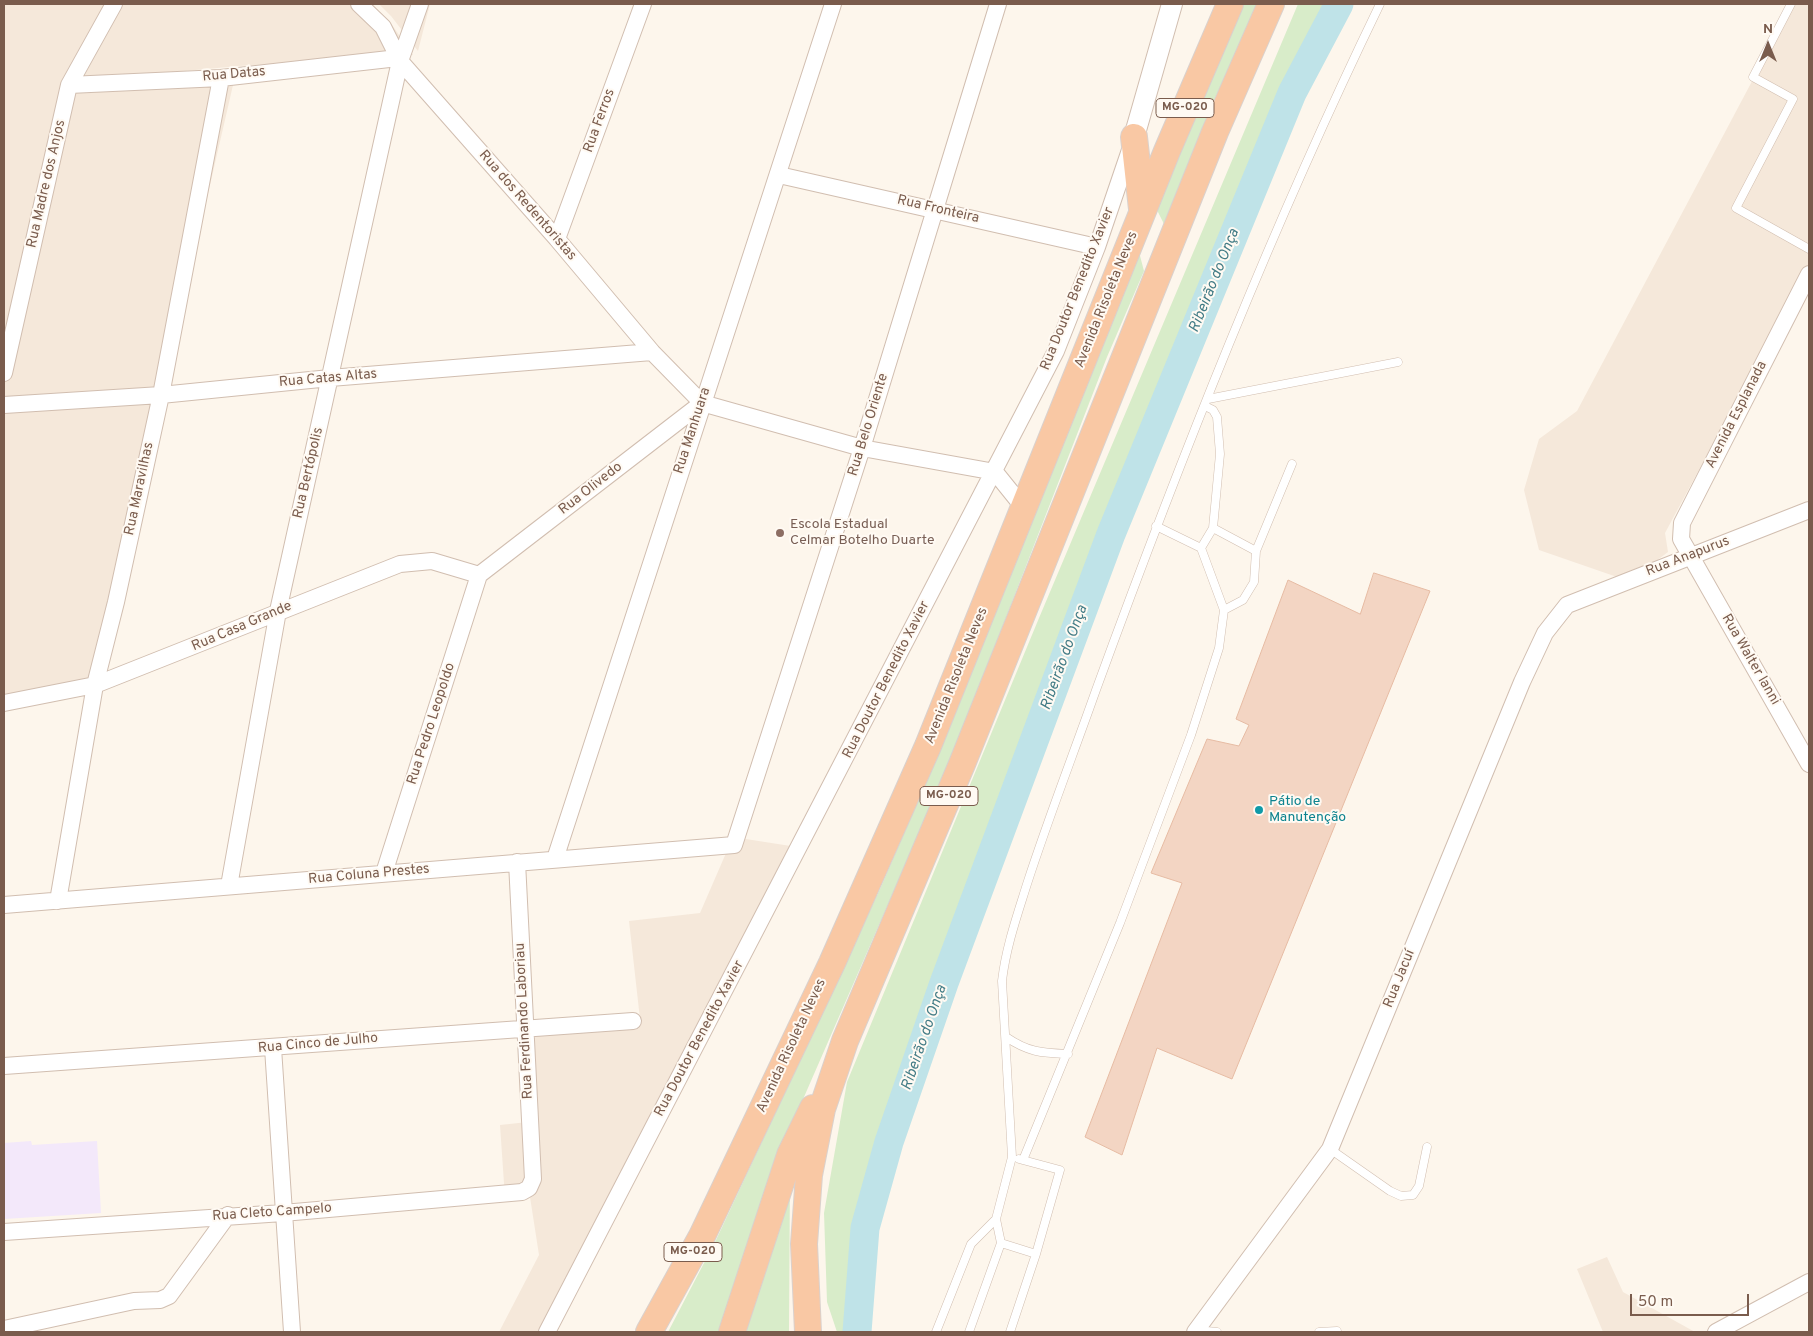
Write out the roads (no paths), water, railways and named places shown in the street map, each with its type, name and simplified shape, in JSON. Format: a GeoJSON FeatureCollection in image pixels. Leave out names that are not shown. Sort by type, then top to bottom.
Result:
{"type":"FeatureCollection","features":[{"type":"Feature","properties":{"kind":"highway","name":"Avenida Risoleta Neves"},"geometry":{"type":"LineString","coordinates":[[649,1332],[702,1236],[832,963],[928,746],[1142,212],[1230,4]]}},
{"type":"Feature","properties":{"kind":"highway","name":"MG-020"},"geometry":{"type":"LineString","coordinates":[[813,1329],[804,1244],[809,1175],[822,1109],[845,1041],[962,764],[1214,132],[1271,4]]}},
{"type":"Feature","properties":{"kind":"highway"},"geometry":{"type":"LineString","coordinates":[[1134,137],[1142,212]]}},
{"type":"Feature","properties":{"kind":"highway"},"geometry":{"type":"LineString","coordinates":[[732,1332],[790,1155],[845,1041]]}},
{"type":"Feature","properties":{"kind":"street","name":"Rua Madre dos Anjos"},"geometry":{"type":"LineString","coordinates":[[4,373],[69,85],[114,4]]}},
{"type":"Feature","properties":{"kind":"street","name":"Rua dos Redentoristas"},"geometry":{"type":"LineString","coordinates":[[359,4],[383,27],[399,60],[557,239],[652,352],[702,403]]}},
{"type":"Feature","properties":{"kind":"street","name":"Rua Bertópolis"},"geometry":{"type":"LineString","coordinates":[[229,886],[278,612],[399,60],[420,4]]}},
{"type":"Feature","properties":{"kind":"street","name":"Rua Ferros"},"geometry":{"type":"LineString","coordinates":[[557,239],[643,4]]}},
{"type":"Feature","properties":{"kind":"street","name":"Rua Manhuara"},"geometry":{"type":"LineString","coordinates":[[555,859],[832,4]]}},
{"type":"Feature","properties":{"kind":"street","name":"Rua Belo Oriente"},"geometry":{"type":"LineString","coordinates":[[734,844],[862,448],[998,4]]}},
{"type":"Feature","properties":{"kind":"street","name":"Rua Doutor Benedito Xavier"},"geometry":{"type":"LineString","coordinates":[[547,1332],[995,472],[1056,351],[1097,247],[1134,137],[1172,4]]}},
{"type":"Feature","properties":{"kind":"street","name":"Rua Datas"},"geometry":{"type":"LineString","coordinates":[[69,85],[221,78],[399,60]]}},
{"type":"Feature","properties":{"kind":"street","name":"Rua Maravilhas"},"geometry":{"type":"LineString","coordinates":[[58,900],[95,685],[116,602],[161,395],[221,78]]}},
{"type":"Feature","properties":{"kind":"street","name":"Rua Fronteira"},"geometry":{"type":"LineString","coordinates":[[778,175],[1097,247]]}},
{"type":"Feature","properties":{"kind":"street","name":"Avenida Esplanada"},"geometry":{"type":"LineString","coordinates":[[1691,556],[1681,539],[1682,523],[1809,274]]}},
{"type":"Feature","properties":{"kind":"street","name":"Rua Catas Altas"},"geometry":{"type":"LineString","coordinates":[[4,404],[161,395],[330,378],[652,352]]}},
{"type":"Feature","properties":{"kind":"street"},"geometry":{"type":"LineString","coordinates":[[702,403],[862,448],[995,472],[1024,508]]}},
{"type":"Feature","properties":{"kind":"street","name":"Rua Olivedo"},"geometry":{"type":"LineString","coordinates":[[479,575],[702,403]]}},
{"type":"Feature","properties":{"kind":"street","name":"Rua Anapurus"},"geometry":{"type":"LineString","coordinates":[[1567,605],[1809,510]]}},
{"type":"Feature","properties":{"kind":"street","name":"Rua Walter Ianni"},"geometry":{"type":"LineString","coordinates":[[1691,556],[1808,761]]}},
{"type":"Feature","properties":{"kind":"street","name":"Rua Casa Grande"},"geometry":{"type":"LineString","coordinates":[[4,703],[95,685],[209,642],[278,612],[400,564],[432,561],[479,575]]}},
{"type":"Feature","properties":{"kind":"street","name":"Rua Pedro Leopoldo"},"geometry":{"type":"LineString","coordinates":[[384,874],[479,575]]}},
{"type":"Feature","properties":{"kind":"street","name":"Rua Jacuí"},"geometry":{"type":"LineString","coordinates":[[1195,1331],[1330,1149],[1522,682],[1545,632],[1567,605]]}},
{"type":"Feature","properties":{"kind":"street","name":"Rua Coluna Prestes"},"geometry":{"type":"LineString","coordinates":[[4,905],[734,844]]}},
{"type":"Feature","properties":{"kind":"street","name":"Rua Ferdinando Laboriau"},"geometry":{"type":"LineString","coordinates":[[517,862],[533,1179]]}},
{"type":"Feature","properties":{"kind":"street","name":"Rua Cinco de Julho"},"geometry":{"type":"LineString","coordinates":[[4,1066],[633,1021]]}},
{"type":"Feature","properties":{"kind":"street"},"geometry":{"type":"LineString","coordinates":[[273,1048],[292,1332]]}},
{"type":"Feature","properties":{"kind":"street","name":"Rua Cleto Campelo"},"geometry":{"type":"LineString","coordinates":[[4,1232],[228,1215],[283,1213],[522,1192],[529,1188],[533,1179]]}},
{"type":"Feature","properties":{"kind":"street"},"geometry":{"type":"LineString","coordinates":[[4,1329],[134,1301],[160,1300],[169,1296],[228,1215]]}},
{"type":"Feature","properties":{"kind":"street"},"geometry":{"type":"LineString","coordinates":[[1716,1332],[1809,1282]]}},
{"type":"Feature","properties":{"kind":"lane"},"geometry":{"type":"LineString","coordinates":[[969,1332],[1000,1243],[996,1219],[1012,1157],[1002,980],[1005,953],[1035,860],[1156,526],[1234,329],[1340,87],[1380,4]]}},
{"type":"Feature","properties":{"kind":"lane"},"geometry":{"type":"LineString","coordinates":[[1791,4],[1753,77],[1793,99],[1736,208],[1809,249]]}},
{"type":"Feature","properties":{"kind":"lane"},"geometry":{"type":"LineString","coordinates":[[1206,403],[1398,362]]}},
{"type":"Feature","properties":{"kind":"lane"},"geometry":{"type":"LineString","coordinates":[[1201,548],[1213,528],[1220,454],[1217,417],[1206,403]]}},
{"type":"Feature","properties":{"kind":"lane"},"geometry":{"type":"LineString","coordinates":[[1224,610],[1243,600],[1254,582],[1256,551],[1292,464]]}},
{"type":"Feature","properties":{"kind":"lane"},"geometry":{"type":"LineString","coordinates":[[1023,1160],[1068,1054],[1191,735],[1219,648],[1224,610],[1201,548],[1156,526]]}},
{"type":"Feature","properties":{"kind":"lane"},"geometry":{"type":"LineString","coordinates":[[1213,528],[1256,551]]}},
{"type":"Feature","properties":{"kind":"lane"},"geometry":{"type":"LineString","coordinates":[[1006,1037],[1022,1048],[1041,1053],[1068,1054]]}},
{"type":"Feature","properties":{"kind":"lane"},"geometry":{"type":"LineString","coordinates":[[1330,1149],[1390,1191],[1402,1196],[1413,1195],[1419,1186],[1427,1147]]}},
{"type":"Feature","properties":{"kind":"lane"},"geometry":{"type":"LineString","coordinates":[[1010,1332],[1036,1254],[1053,1188],[1060,1170],[1012,1157]]}},
{"type":"Feature","properties":{"kind":"lane"},"geometry":{"type":"LineString","coordinates":[[936,1332],[971,1244],[996,1219]]}},
{"type":"Feature","properties":{"kind":"lane"},"geometry":{"type":"LineString","coordinates":[[1000,1243],[1036,1254]]}},
{"type":"Feature","properties":{"kind":"lane"},"geometry":{"type":"LineString","coordinates":[[1195,1331],[1217,1332]]}},
{"type":"Feature","properties":{"kind":"lane"},"geometry":{"type":"LineString","coordinates":[[1318,1332],[1337,1331]]}},
{"type":"Feature","properties":{"kind":"waterway","name":"Ribeirão do Onça"},"geometry":{"type":"LineString","coordinates":[[857,1332],[865,1228],[889,1142],[944,983],[1111,534],[1292,93],[1339,4]]}},
{"type":"Feature","properties":{"kind":"place","name":"Escola Estadual Celmar Botelho Duarte"},"geometry":{"type":"Point","coordinates":[780,533]}},
{"type":"Feature","properties":{"kind":"place","name":"Pátio de Manutenção"},"geometry":{"type":"Point","coordinates":[1259,810]}}]}
